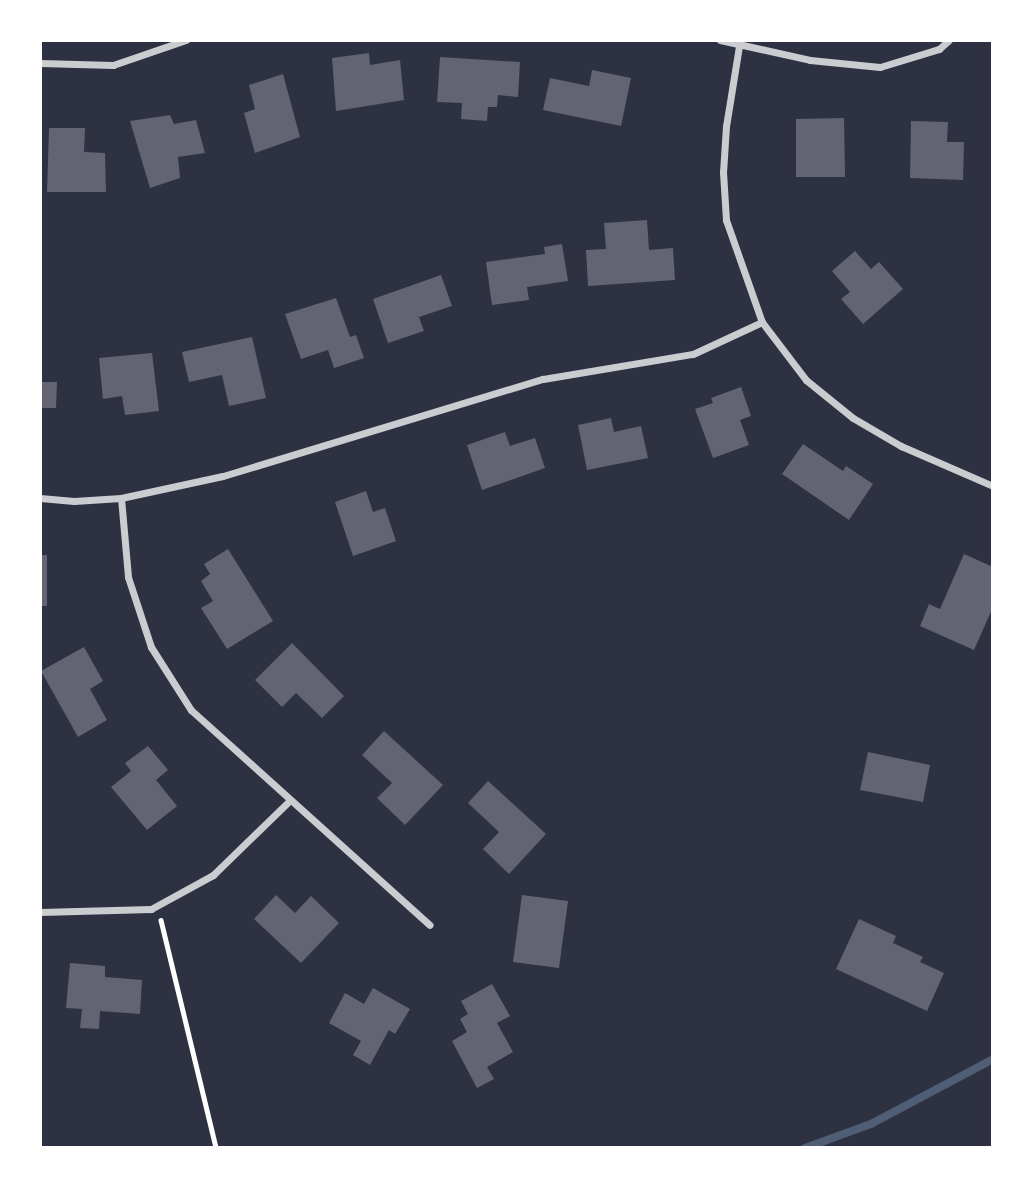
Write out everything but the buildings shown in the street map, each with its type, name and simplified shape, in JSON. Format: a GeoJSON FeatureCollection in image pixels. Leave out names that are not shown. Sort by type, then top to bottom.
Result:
{"type":"FeatureCollection","features":[{"type":"Feature","properties":{"kind":"street"},"geometry":{"type":"LineString","coordinates":[[40,63],[113,65],[186,40]]}},
{"type":"Feature","properties":{"kind":"street"},"geometry":{"type":"LineString","coordinates":[[720,40],[810,60],[880,67],[939,49],[949,40]]}},
{"type":"Feature","properties":{"kind":"street"},"geometry":{"type":"LineString","coordinates":[[738,46],[726,126],[723,172],[726,219],[762,322],[806,380],[853,418],[901,446],[993,486]]}},
{"type":"Feature","properties":{"kind":"street"},"geometry":{"type":"LineString","coordinates":[[40,498],[121,498],[223,476],[543,379],[693,354],[762,322]]}},
{"type":"Feature","properties":{"kind":"street"},"geometry":{"type":"LineString","coordinates":[[121,498],[128,577],[151,647],[191,710],[430,925]]}},
{"type":"Feature","properties":{"kind":"street"},"geometry":{"type":"LineString","coordinates":[[40,912],[151,909],[214,875],[290,800]]}},
{"type":"Feature","properties":{"kind":"path"},"geometry":{"type":"LineString","coordinates":[[157,905],[173,959],[205,1112],[216,1148]]}},
{"type":"Feature","properties":{"kind":"waterway"},"geometry":{"type":"LineString","coordinates":[[805,1148],[871,1124],[993,1059]]}}]}
